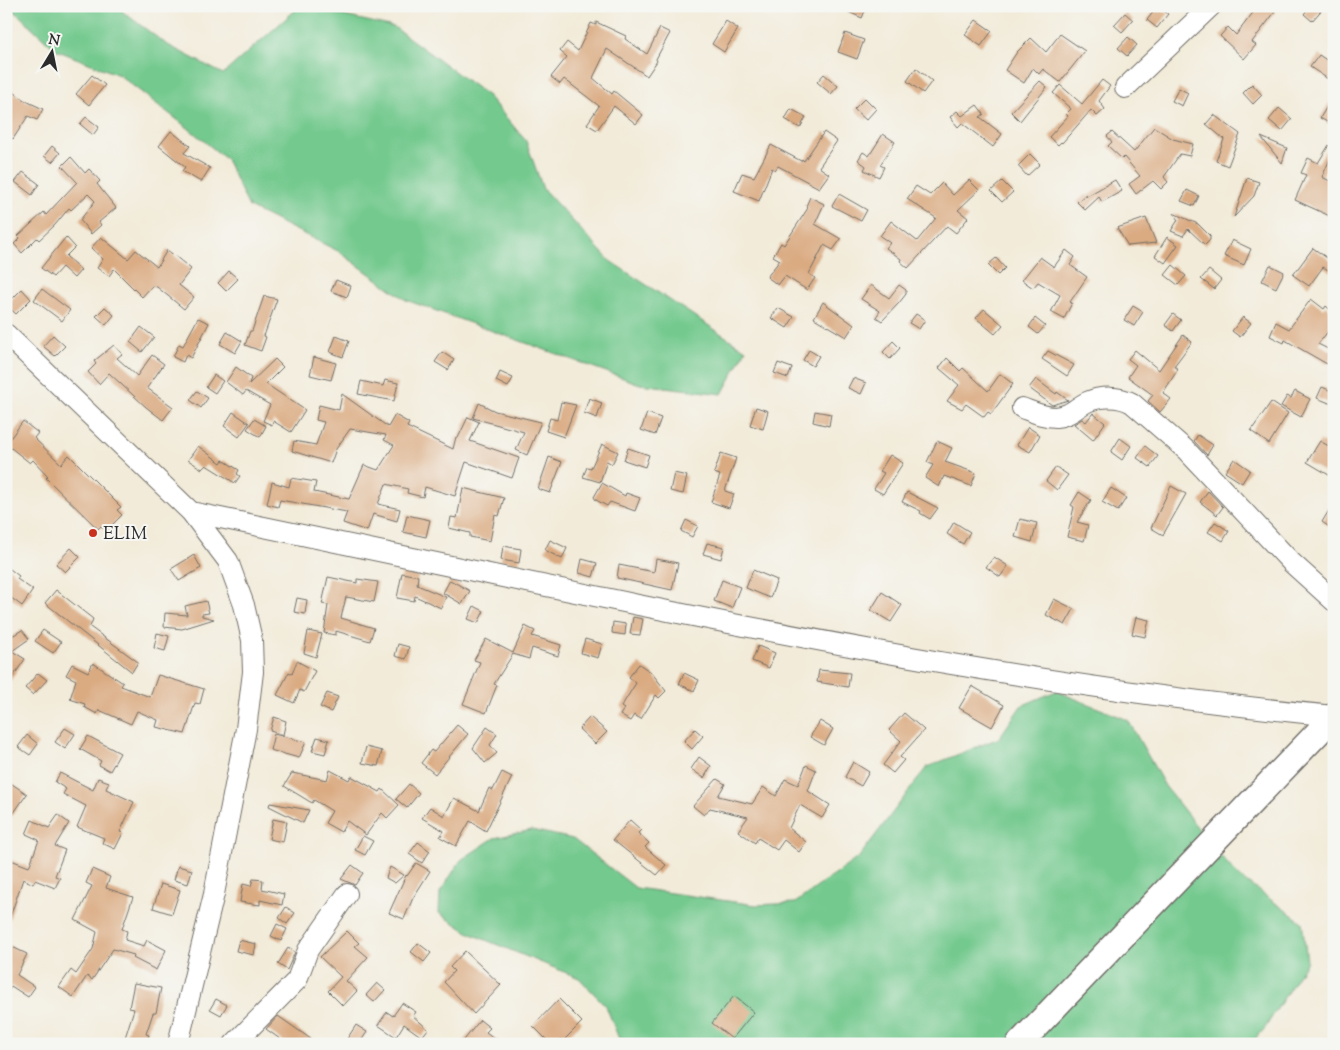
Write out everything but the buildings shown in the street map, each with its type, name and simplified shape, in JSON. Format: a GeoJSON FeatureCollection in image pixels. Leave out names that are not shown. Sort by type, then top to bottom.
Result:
{"type":"FeatureCollection","features":[{"type":"Feature","properties":{"kind":"main road"},"geometry":{"type":"LineString","coordinates":[[1019,1044],[1334,716]]}},
{"type":"Feature","properties":{"kind":"street"},"geometry":{"type":"LineString","coordinates":[[1124,88],[1211,6]]}},
{"type":"Feature","properties":{"kind":"street"},"geometry":{"type":"LineString","coordinates":[[6,334],[191,512],[228,560],[244,605],[252,640],[253,672],[236,789],[214,894],[178,1044]]}},
{"type":"Feature","properties":{"kind":"street"},"geometry":{"type":"LineString","coordinates":[[1022,408],[1045,416],[1057,417],[1071,414],[1087,402],[1096,400],[1121,397],[1132,403],[1186,450],[1292,563],[1334,601]]}},
{"type":"Feature","properties":{"kind":"street"},"geometry":{"type":"LineString","coordinates":[[191,512],[864,650],[1223,705],[1334,716]]}},
{"type":"Feature","properties":{"kind":"street"},"geometry":{"type":"LineString","coordinates":[[234,1044],[297,980],[314,939],[347,894]]}},
{"type":"Feature","properties":{"kind":"green space"},"geometry":{"type":"Polygon","coordinates":[[[9,6],[120,6],[123,12],[166,44],[223,74],[300,6],[394,27],[488,96],[526,141],[543,189],[610,261],[746,350],[722,394],[640,384],[406,300],[338,251],[249,207],[226,159],[119,75],[56,50],[9,6]]]}},
{"type":"Feature","properties":{"kind":"green space"},"geometry":{"type":"Polygon","coordinates":[[[1056,691],[1128,720],[1165,786],[1212,846],[1239,877],[1302,922],[1307,961],[1265,1028],[1251,1044],[621,1044],[606,1006],[579,978],[471,934],[439,913],[440,892],[461,860],[494,838],[532,830],[573,839],[636,888],[756,905],[795,903],[859,857],[927,767],[999,738],[1021,706],[1056,691]]]}},
{"type":"Feature","properties":{"kind":"place","name":"ELIM"},"geometry":{"type":"Point","coordinates":[93,533]}}]}
